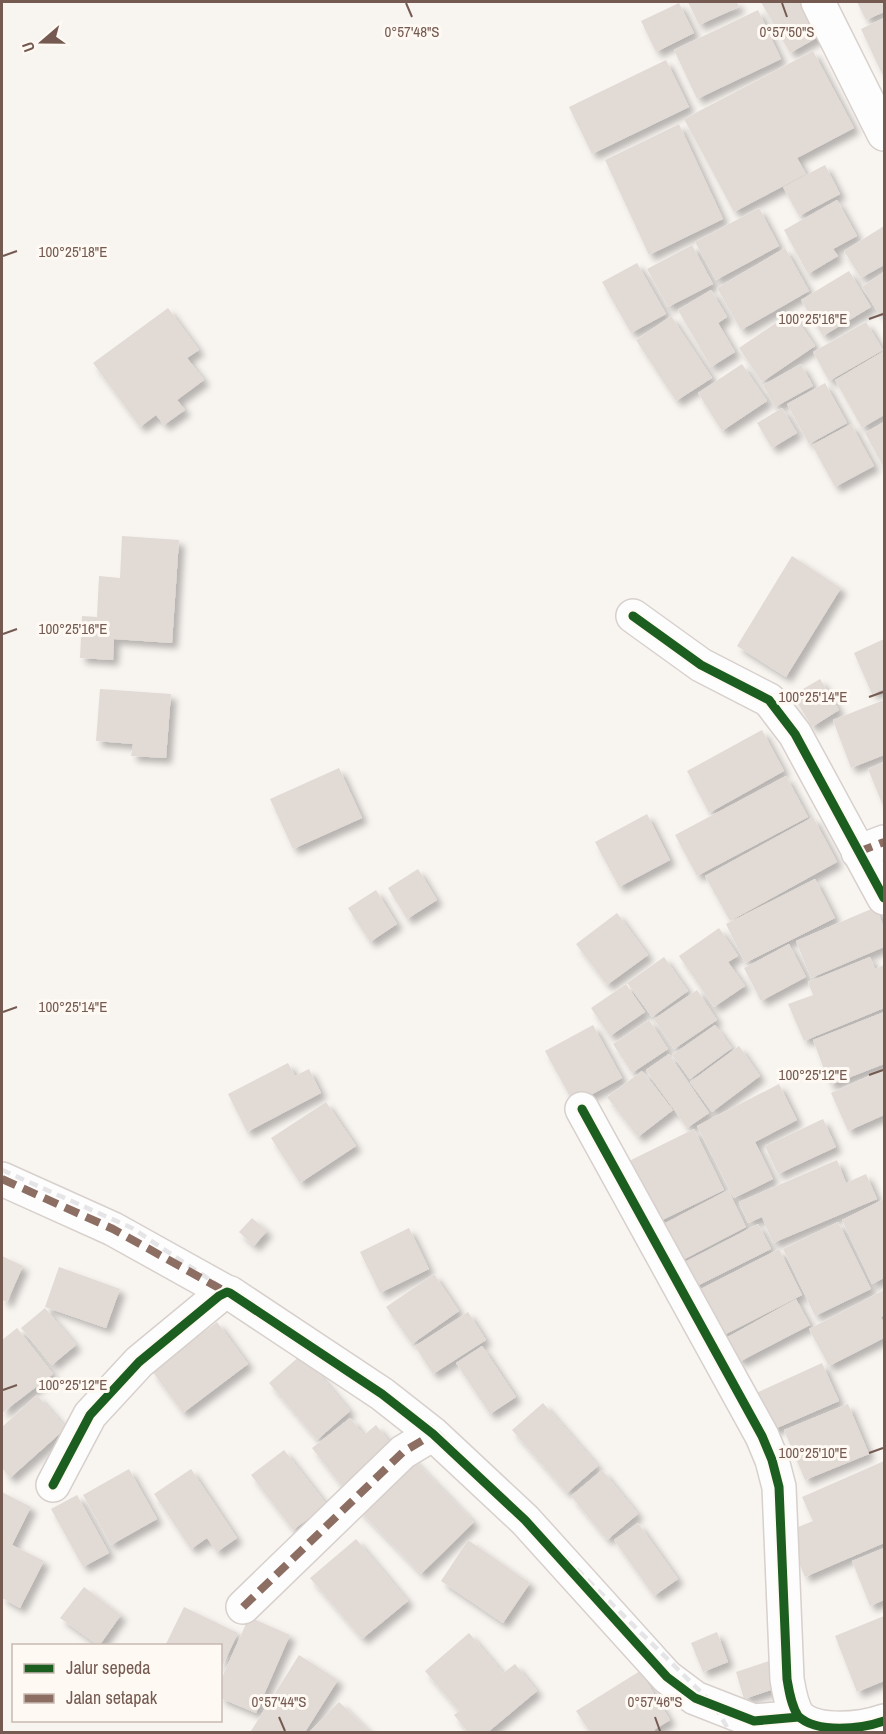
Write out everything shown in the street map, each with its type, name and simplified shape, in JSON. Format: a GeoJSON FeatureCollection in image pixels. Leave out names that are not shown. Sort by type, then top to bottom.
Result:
{"type":"FeatureCollection","features":[{"type":"Feature","properties":{"kind":"street"},"geometry":{"type":"LineString","coordinates":[[818,2],[885,134]]}},
{"type":"Feature","properties":{"kind":"street"},"geometry":{"type":"LineString","coordinates":[[633,616],[700,665],[769,700],[872,847],[885,898]]}},
{"type":"Feature","properties":{"kind":"street"},"geometry":{"type":"LineString","coordinates":[[582,1109],[762,1436],[772,1460],[779,1487],[787,1679],[791,1700],[799,1717]]}},
{"type":"Feature","properties":{"kind":"street"},"geometry":{"type":"LineString","coordinates":[[2,1179],[112,1229],[228,1293],[375,1389],[433,1434],[525,1520],[667,1677],[695,1698],[754,1721],[799,1717],[824,1730],[864,1728],[885,1720]]}},
{"type":"Feature","properties":{"kind":"street"},"geometry":{"type":"LineString","coordinates":[[53,1485],[90,1415],[139,1362],[219,1296],[228,1293]]}},
{"type":"Feature","properties":{"kind":"street"},"geometry":{"type":"LineString","coordinates":[[243,1607],[403,1452],[433,1434]]}},
{"type":"Feature","properties":{"kind":"building"},"geometry":{"type":"Polygon","coordinates":[[[688,2],[737,2],[739,7],[699,25],[688,2]]]}},
{"type":"Feature","properties":{"kind":"building"},"geometry":{"type":"Polygon","coordinates":[[[761,2],[800,2],[820,36],[790,53],[761,2]]]}},
{"type":"Feature","properties":{"kind":"building"},"geometry":{"type":"Polygon","coordinates":[[[857,2],[884,2],[884,12],[866,20],[857,2]]]}},
{"type":"Feature","properties":{"kind":"building"},"geometry":{"type":"Polygon","coordinates":[[[679,3],[694,33],[656,52],[641,21],[679,3]]]}},
{"type":"Feature","properties":{"kind":"building"},"geometry":{"type":"Polygon","coordinates":[[[758,10],[781,59],[697,99],[674,50],[758,10]]]}},
{"type":"Feature","properties":{"kind":"building"},"geometry":{"type":"Polygon","coordinates":[[[884,18],[884,78],[861,29],[884,18]]]}},
{"type":"Feature","properties":{"kind":"building"},"geometry":{"type":"Polygon","coordinates":[[[813,51],[854,128],[797,158],[806,174],[734,212],[684,119],[813,51]]]}},
{"type":"Feature","properties":{"kind":"building"},"geometry":{"type":"Polygon","coordinates":[[[666,60],[689,107],[592,154],[569,107],[666,60]]]}},
{"type":"Feature","properties":{"kind":"building"},"geometry":{"type":"Polygon","coordinates":[[[679,124],[723,219],[649,255],[605,160],[679,124]]]}},
{"type":"Feature","properties":{"kind":"building"},"geometry":{"type":"Polygon","coordinates":[[[825,165],[840,194],[799,216],[783,187],[825,165]]]}},
{"type":"Feature","properties":{"kind":"building"},"geometry":{"type":"Polygon","coordinates":[[[837,200],[857,236],[833,249],[838,256],[808,274],[784,230],[837,200]]]}},
{"type":"Feature","properties":{"kind":"building"},"geometry":{"type":"Polygon","coordinates":[[[759,208],[779,246],[716,280],[695,242],[759,208]]]}},
{"type":"Feature","properties":{"kind":"building"},"geometry":{"type":"Polygon","coordinates":[[[884,226],[884,265],[861,278],[844,251],[884,226]]]}},
{"type":"Feature","properties":{"kind":"building"},"geometry":{"type":"Polygon","coordinates":[[[692,245],[713,284],[668,307],[647,269],[692,245]]]}},
{"type":"Feature","properties":{"kind":"building"},"geometry":{"type":"Polygon","coordinates":[[[785,248],[809,291],[741,330],[717,288],[785,248]]]}},
{"type":"Feature","properties":{"kind":"building"},"geometry":{"type":"Polygon","coordinates":[[[637,263],[666,314],[631,333],[602,282],[637,263]]]}},
{"type":"Feature","properties":{"kind":"building"},"geometry":{"type":"Polygon","coordinates":[[[849,271],[871,307],[823,336],[801,300],[849,271]]]}},
{"type":"Feature","properties":{"kind":"building"},"geometry":{"type":"Polygon","coordinates":[[[884,272],[884,311],[879,314],[862,287],[884,272]]]}},
{"type":"Feature","properties":{"kind":"building"},"geometry":{"type":"Polygon","coordinates":[[[711,290],[727,317],[718,323],[735,352],[711,367],[678,310],[711,290]]]}},
{"type":"Feature","properties":{"kind":"building"},"geometry":{"type":"Polygon","coordinates":[[[168,308],[199,350],[187,358],[204,380],[177,400],[185,410],[164,425],[156,415],[140,427],[93,363],[168,308]]]}},
{"type":"Feature","properties":{"kind":"building"},"geometry":{"type":"Polygon","coordinates":[[[792,312],[815,346],[762,382],[739,348],[792,312]]]}},
{"type":"Feature","properties":{"kind":"building"},"geometry":{"type":"Polygon","coordinates":[[[671,316],[712,378],[676,401],[636,340],[671,316]]]}},
{"type":"Feature","properties":{"kind":"building"},"geometry":{"type":"Polygon","coordinates":[[[866,322],[883,350],[829,381],[813,352],[866,322]]]}},
{"type":"Feature","properties":{"kind":"building"},"geometry":{"type":"Polygon","coordinates":[[[884,351],[884,415],[862,428],[835,380],[884,351]]]}},
{"type":"Feature","properties":{"kind":"building"},"geometry":{"type":"Polygon","coordinates":[[[742,364],[767,401],[722,431],[698,393],[742,364]]]}},
{"type":"Feature","properties":{"kind":"building"},"geometry":{"type":"Polygon","coordinates":[[[801,364],[813,386],[775,407],[763,385],[801,364]]]}},
{"type":"Feature","properties":{"kind":"building"},"geometry":{"type":"Polygon","coordinates":[[[825,383],[847,423],[809,444],[787,404],[825,383]]]}},
{"type":"Feature","properties":{"kind":"building"},"geometry":{"type":"Polygon","coordinates":[[[782,408],[797,433],[772,448],[757,423],[782,408]]]}},
{"type":"Feature","properties":{"kind":"building"},"geometry":{"type":"Polygon","coordinates":[[[884,422],[884,468],[865,433],[884,422]]]}},
{"type":"Feature","properties":{"kind":"building"},"geometry":{"type":"Polygon","coordinates":[[[851,424],[874,466],[835,487],[812,445],[851,424]]]}},
{"type":"Feature","properties":{"kind":"building"},"geometry":{"type":"Polygon","coordinates":[[[122,536],[179,540],[172,643],[114,639],[113,660],[80,658],[82,616],[97,617],[99,576],[120,578],[122,536]]]}},
{"type":"Feature","properties":{"kind":"building"},"geometry":{"type":"Polygon","coordinates":[[[792,556],[841,588],[786,677],[737,646],[792,556]]]}},
{"type":"Feature","properties":{"kind":"building"},"geometry":{"type":"Polygon","coordinates":[[[884,639],[884,689],[872,694],[854,653],[884,639]]]}},
{"type":"Feature","properties":{"kind":"building"},"geometry":{"type":"Polygon","coordinates":[[[820,679],[839,710],[812,727],[793,695],[820,679]]]}},
{"type":"Feature","properties":{"kind":"building"},"geometry":{"type":"Polygon","coordinates":[[[100,689],[171,694],[166,758],[131,756],[133,744],[96,741],[100,689]]]}},
{"type":"Feature","properties":{"kind":"building"},"geometry":{"type":"Polygon","coordinates":[[[884,700],[884,755],[851,768],[833,720],[884,700]]]}},
{"type":"Feature","properties":{"kind":"building"},"geometry":{"type":"Polygon","coordinates":[[[762,730],[784,771],[709,813],[687,771],[762,730]]]}},
{"type":"Feature","properties":{"kind":"building"},"geometry":{"type":"Polygon","coordinates":[[[884,762],[884,808],[868,769],[884,762]]]}},
{"type":"Feature","properties":{"kind":"building"},"geometry":{"type":"Polygon","coordinates":[[[339,768],[362,818],[293,849],[270,799],[339,768]]]}},
{"type":"Feature","properties":{"kind":"building"},"geometry":{"type":"Polygon","coordinates":[[[786,776],[808,817],[697,876],[675,835],[786,776]]]}},
{"type":"Feature","properties":{"kind":"building"},"geometry":{"type":"Polygon","coordinates":[[[647,814],[670,860],[619,887],[595,842],[647,814]]]}},
{"type":"Feature","properties":{"kind":"building"},"geometry":{"type":"Polygon","coordinates":[[[813,817],[837,862],[730,921],[705,876],[813,817]]]}},
{"type":"Feature","properties":{"kind":"building"},"geometry":{"type":"Polygon","coordinates":[[[418,869],[437,900],[407,919],[388,888],[418,869]]]}},
{"type":"Feature","properties":{"kind":"building"},"geometry":{"type":"Polygon","coordinates":[[[815,879],[835,918],[745,963],[726,924],[815,879]]]}},
{"type":"Feature","properties":{"kind":"building"},"geometry":{"type":"Polygon","coordinates":[[[376,890],[397,924],[370,942],[348,908],[376,890]]]}},
{"type":"Feature","properties":{"kind":"building"},"geometry":{"type":"Polygon","coordinates":[[[876,907],[884,928],[884,947],[811,978],[796,941],[876,907]]]}},
{"type":"Feature","properties":{"kind":"building"},"geometry":{"type":"Polygon","coordinates":[[[617,913],[648,955],[607,985],[576,944],[617,913]]]}},
{"type":"Feature","properties":{"kind":"building"},"geometry":{"type":"Polygon","coordinates":[[[719,928],[738,956],[728,962],[745,986],[714,1007],[679,956],[719,928]]]}},
{"type":"Feature","properties":{"kind":"building"},"geometry":{"type":"Polygon","coordinates":[[[789,944],[806,977],[761,1001],[744,968],[789,944]]]}},
{"type":"Feature","properties":{"kind":"building"},"geometry":{"type":"Polygon","coordinates":[[[664,957],[688,991],[652,1017],[627,983],[664,957]]]}},
{"type":"Feature","properties":{"kind":"building"},"geometry":{"type":"Polygon","coordinates":[[[870,957],[875,969],[884,965],[884,1008],[804,1041],[788,1004],[813,995],[808,982],[870,957]]]}},
{"type":"Feature","properties":{"kind":"building"},"geometry":{"type":"Polygon","coordinates":[[[626,984],[645,1012],[610,1036],[591,1008],[626,984]]]}},
{"type":"Feature","properties":{"kind":"building"},"geometry":{"type":"Polygon","coordinates":[[[697,990],[717,1020],[674,1049],[654,1019],[697,990]]]}},
{"type":"Feature","properties":{"kind":"building"},"geometry":{"type":"Polygon","coordinates":[[[884,1012],[884,1064],[830,1085],[813,1040],[884,1012]]]}},
{"type":"Feature","properties":{"kind":"building"},"geometry":{"type":"Polygon","coordinates":[[[649,1020],[668,1049],[632,1073],[613,1044],[649,1020]]]}},
{"type":"Feature","properties":{"kind":"building"},"geometry":{"type":"Polygon","coordinates":[[[593,1025],[622,1078],[574,1104],[545,1051],[593,1025]]]}},
{"type":"Feature","properties":{"kind":"building"},"geometry":{"type":"Polygon","coordinates":[[[715,1025],[732,1048],[690,1079],[672,1055],[715,1025]]]}},
{"type":"Feature","properties":{"kind":"building"},"geometry":{"type":"Polygon","coordinates":[[[739,1046],[760,1076],[712,1112],[690,1082],[739,1046]]]}},
{"type":"Feature","properties":{"kind":"building"},"geometry":{"type":"Polygon","coordinates":[[[669,1054],[709,1113],[687,1128],[646,1070],[669,1054]]]}},
{"type":"Feature","properties":{"kind":"building"},"geometry":{"type":"Polygon","coordinates":[[[288,1063],[295,1076],[309,1069],[321,1093],[247,1132],[228,1094],[288,1063]]]}},
{"type":"Feature","properties":{"kind":"building"},"geometry":{"type":"Polygon","coordinates":[[[884,1069],[884,1115],[848,1131],[831,1093],[884,1069]]]}},
{"type":"Feature","properties":{"kind":"building"},"geometry":{"type":"Polygon","coordinates":[[[642,1071],[673,1110],[638,1137],[607,1097],[642,1071]]]}},
{"type":"Feature","properties":{"kind":"building"},"geometry":{"type":"Polygon","coordinates":[[[779,1084],[797,1120],[755,1142],[773,1179],[734,1198],[697,1126],[779,1084]]]}},
{"type":"Feature","properties":{"kind":"building"},"geometry":{"type":"Polygon","coordinates":[[[326,1102],[356,1146],[300,1183],[271,1138],[326,1102]]]}},
{"type":"Feature","properties":{"kind":"building"},"geometry":{"type":"Polygon","coordinates":[[[823,1119],[836,1147],[778,1174],[765,1146],[823,1119]]]}},
{"type":"Feature","properties":{"kind":"building"},"geometry":{"type":"Polygon","coordinates":[[[694,1129],[724,1190],[652,1225],[623,1164],[694,1129]]]}},
{"type":"Feature","properties":{"kind":"building"},"geometry":{"type":"Polygon","coordinates":[[[837,1160],[846,1183],[866,1174],[877,1199],[773,1243],[762,1217],[748,1223],[739,1202],[837,1160]]]}},
{"type":"Feature","properties":{"kind":"building"},"geometry":{"type":"Polygon","coordinates":[[[728,1190],[746,1227],[675,1264],[656,1228],[728,1190]]]}},
{"type":"Feature","properties":{"kind":"building"},"geometry":{"type":"Polygon","coordinates":[[[884,1199],[884,1278],[872,1284],[842,1220],[884,1199]]]}},
{"type":"Feature","properties":{"kind":"building"},"geometry":{"type":"Polygon","coordinates":[[[252,1218],[267,1231],[254,1246],[239,1232],[252,1218]]]}},
{"type":"Feature","properties":{"kind":"building"},"geometry":{"type":"Polygon","coordinates":[[[838,1222],[871,1289],[815,1316],[783,1249],[838,1222]]]}},
{"type":"Feature","properties":{"kind":"building"},"geometry":{"type":"Polygon","coordinates":[[[758,1224],[771,1249],[691,1289],[679,1265],[758,1224]]]}},
{"type":"Feature","properties":{"kind":"building"},"geometry":{"type":"Polygon","coordinates":[[[409,1228],[429,1269],[380,1293],[360,1252],[409,1228]]]}},
{"type":"Feature","properties":{"kind":"building"},"geometry":{"type":"Polygon","coordinates":[[[779,1249],[802,1295],[720,1337],[697,1291],[779,1249]]]}},
{"type":"Feature","properties":{"kind":"building"},"geometry":{"type":"Polygon","coordinates":[[[2,1256],[23,1266],[7,1302],[2,1300],[2,1256]]]}},
{"type":"Feature","properties":{"kind":"building"},"geometry":{"type":"Polygon","coordinates":[[[59,1267],[120,1289],[106,1328],[45,1307],[59,1267]]]}},
{"type":"Feature","properties":{"kind":"building"},"geometry":{"type":"Polygon","coordinates":[[[434,1274],[459,1311],[412,1344],[386,1307],[434,1274]]]}},
{"type":"Feature","properties":{"kind":"building"},"geometry":{"type":"Polygon","coordinates":[[[884,1290],[884,1315],[881,1317],[884,1324],[884,1338],[829,1366],[809,1329],[884,1290]]]}},
{"type":"Feature","properties":{"kind":"building"},"geometry":{"type":"Polygon","coordinates":[[[796,1299],[810,1325],[739,1362],[726,1338],[796,1299]]]}},
{"type":"Feature","properties":{"kind":"building"},"geometry":{"type":"Polygon","coordinates":[[[45,1308],[76,1345],[52,1365],[21,1328],[45,1308]]]}},
{"type":"Feature","properties":{"kind":"building"},"geometry":{"type":"Polygon","coordinates":[[[468,1312],[486,1340],[433,1374],[415,1346],[468,1312]]]}},
{"type":"Feature","properties":{"kind":"building"},"geometry":{"type":"Polygon","coordinates":[[[217,1322],[248,1364],[183,1413],[152,1371],[217,1322]]]}},
{"type":"Feature","properties":{"kind":"building"},"geometry":{"type":"Polygon","coordinates":[[[17,1328],[53,1374],[2,1413],[2,1340],[17,1328]]]}},
{"type":"Feature","properties":{"kind":"building"},"geometry":{"type":"Polygon","coordinates":[[[482,1346],[516,1397],[490,1414],[456,1363],[482,1346]]]}},
{"type":"Feature","properties":{"kind":"building"},"geometry":{"type":"Polygon","coordinates":[[[302,1354],[350,1411],[317,1440],[269,1383],[302,1354]]]}},
{"type":"Feature","properties":{"kind":"building"},"geometry":{"type":"Polygon","coordinates":[[[822,1363],[839,1401],[770,1431],[754,1394],[822,1363]]]}},
{"type":"Feature","properties":{"kind":"building"},"geometry":{"type":"Polygon","coordinates":[[[37,1395],[66,1428],[10,1478],[2,1468],[2,1427],[37,1395]]]}},
{"type":"Feature","properties":{"kind":"building"},"geometry":{"type":"Polygon","coordinates":[[[543,1403],[598,1466],[567,1493],[512,1430],[543,1403]]]}},
{"type":"Feature","properties":{"kind":"building"},"geometry":{"type":"Polygon","coordinates":[[[848,1404],[869,1454],[805,1480],[784,1430],[848,1404]]]}},
{"type":"Feature","properties":{"kind":"building"},"geometry":{"type":"Polygon","coordinates":[[[350,1418],[364,1435],[376,1425],[395,1449],[344,1489],[312,1448],[350,1418]]]}},
{"type":"Feature","properties":{"kind":"building"},"geometry":{"type":"Polygon","coordinates":[[[284,1450],[327,1505],[293,1530],[251,1475],[284,1450]]]}},
{"type":"Feature","properties":{"kind":"building"},"geometry":{"type":"Polygon","coordinates":[[[410,1456],[474,1522],[421,1574],[357,1508],[410,1456]]]}},
{"type":"Feature","properties":{"kind":"building"},"geometry":{"type":"Polygon","coordinates":[[[884,1461],[884,1543],[805,1577],[786,1532],[813,1521],[802,1497],[884,1461]]]}},
{"type":"Feature","properties":{"kind":"building"},"geometry":{"type":"Polygon","coordinates":[[[129,1469],[157,1519],[111,1545],[83,1495],[129,1469]]]}},
{"type":"Feature","properties":{"kind":"building"},"geometry":{"type":"Polygon","coordinates":[[[191,1469],[237,1538],[217,1552],[207,1538],[191,1549],[154,1494],[191,1469]]]}},
{"type":"Feature","properties":{"kind":"building"},"geometry":{"type":"Polygon","coordinates":[[[602,1470],[638,1514],[607,1540],[571,1496],[602,1470]]]}},
{"type":"Feature","properties":{"kind":"building"},"geometry":{"type":"Polygon","coordinates":[[[2,1492],[31,1507],[12,1545],[44,1561],[20,1608],[2,1598],[2,1492]]]}},
{"type":"Feature","properties":{"kind":"building"},"geometry":{"type":"Polygon","coordinates":[[[77,1495],[109,1553],[83,1567],[51,1509],[77,1495]]]}},
{"type":"Feature","properties":{"kind":"building"},"geometry":{"type":"Polygon","coordinates":[[[638,1523],[678,1579],[654,1596],[614,1540],[638,1523]]]}},
{"type":"Feature","properties":{"kind":"building"},"geometry":{"type":"Polygon","coordinates":[[[356,1539],[408,1601],[362,1639],[310,1578],[356,1539]]]}},
{"type":"Feature","properties":{"kind":"building"},"geometry":{"type":"Polygon","coordinates":[[[468,1540],[530,1583],[503,1623],[441,1581],[468,1540]]]}},
{"type":"Feature","properties":{"kind":"building"},"geometry":{"type":"Polygon","coordinates":[[[884,1548],[884,1600],[870,1606],[852,1561],[884,1548]]]}},
{"type":"Feature","properties":{"kind":"building"},"geometry":{"type":"Polygon","coordinates":[[[84,1587],[121,1615],[100,1644],[96,1644],[60,1618],[84,1587]]]}},
{"type":"Feature","properties":{"kind":"building"},"geometry":{"type":"Polygon","coordinates":[[[184,1607],[238,1633],[222,1667],[222,1644],[166,1644],[184,1607]]]}},
{"type":"Feature","properties":{"kind":"building"},"geometry":{"type":"Polygon","coordinates":[[[884,1616],[884,1681],[857,1692],[835,1636],[884,1616]]]}},
{"type":"Feature","properties":{"kind":"building"},"geometry":{"type":"Polygon","coordinates":[[[249,1617],[290,1635],[256,1713],[222,1699],[222,1678],[249,1617]]]}},
{"type":"Feature","properties":{"kind":"building"},"geometry":{"type":"Polygon","coordinates":[[[717,1632],[728,1662],[703,1672],[691,1643],[717,1632]]]}},
{"type":"Feature","properties":{"kind":"building"},"geometry":{"type":"Polygon","coordinates":[[[469,1633],[503,1673],[515,1664],[537,1691],[488,1732],[468,1732],[454,1715],[459,1711],[425,1671],[469,1633]]]}},
{"type":"Feature","properties":{"kind":"building"},"geometry":{"type":"Polygon","coordinates":[[[299,1655],[338,1680],[305,1732],[251,1731],[299,1655]]]}},
{"type":"Feature","properties":{"kind":"building"},"geometry":{"type":"Polygon","coordinates":[[[769,1661],[777,1688],[744,1699],[736,1672],[769,1661]]]}},
{"type":"Feature","properties":{"kind":"building"},"geometry":{"type":"Polygon","coordinates":[[[640,1671],[670,1720],[654,1730],[656,1732],[590,1732],[576,1711],[640,1671]]]}},
{"type":"Feature","properties":{"kind":"building"},"geometry":{"type":"Polygon","coordinates":[[[339,1702],[370,1732],[309,1732],[339,1702]]]}},
{"type":"Feature","properties":{"kind":"railway"},"geometry":{"type":"LineString","coordinates":[[2,1170],[132,1228],[436,1430],[714,1705],[730,1732]]}},
{"type":"Feature","properties":{"kind":"marked path"},"geometry":{"type":"LineString","coordinates":[[858,852],[884,842]]}},
{"type":"Feature","properties":{"kind":"marked path"},"geometry":{"type":"LineString","coordinates":[[2,1179],[113,1229],[228,1293]]}},
{"type":"Feature","properties":{"kind":"marked path"},"geometry":{"type":"LineString","coordinates":[[243,1607],[403,1452],[433,1434]]}},
{"type":"Feature","properties":{"kind":"cycle path"},"geometry":{"type":"LineString","coordinates":[[633,616],[701,665],[769,700],[795,734],[884,898]]}},
{"type":"Feature","properties":{"kind":"cycle path"},"geometry":{"type":"LineString","coordinates":[[582,1109],[762,1436],[772,1460],[779,1487],[787,1679],[796,1712],[806,1722],[827,1728],[852,1728],[884,1721]]}},
{"type":"Feature","properties":{"kind":"cycle path"},"geometry":{"type":"LineString","coordinates":[[53,1485],[90,1415],[139,1362],[219,1296],[227,1292],[382,1394],[433,1434],[525,1520],[667,1677],[695,1698],[754,1721],[799,1717]]}}]}
